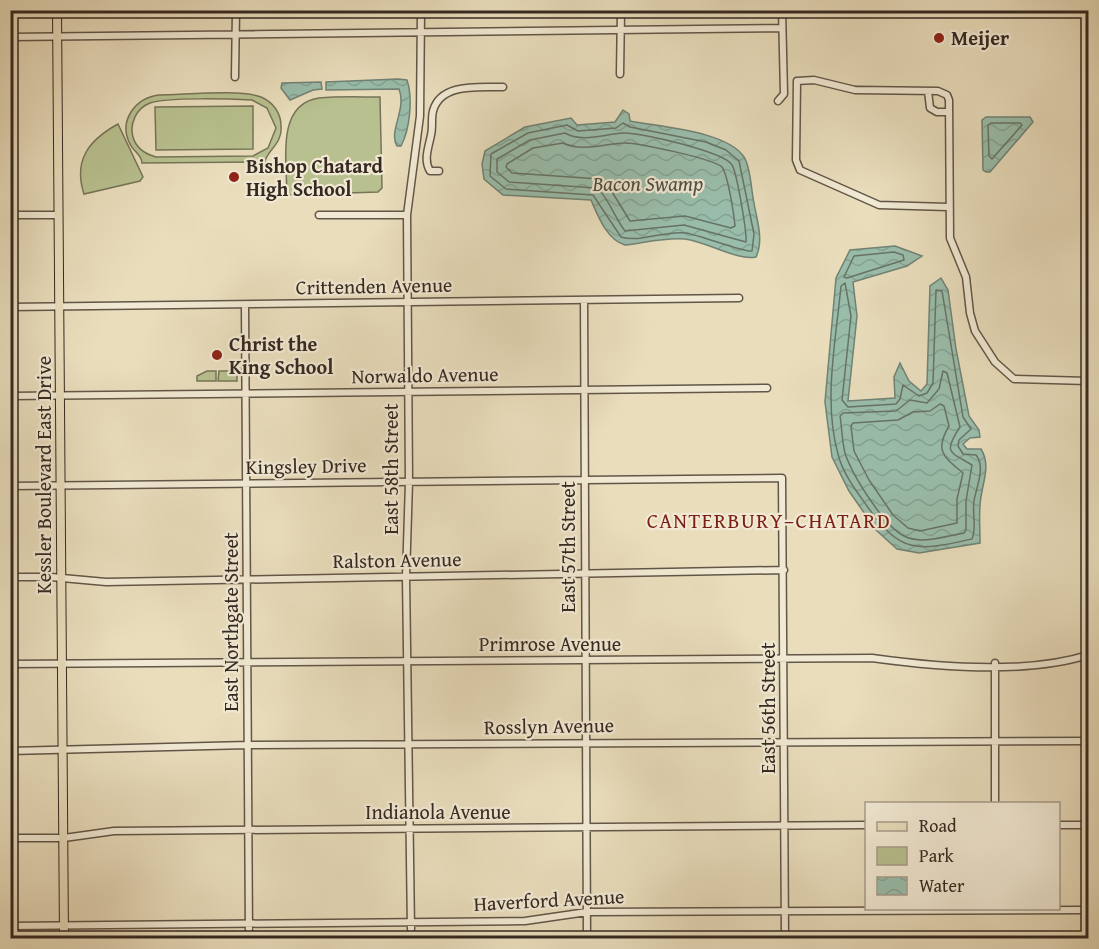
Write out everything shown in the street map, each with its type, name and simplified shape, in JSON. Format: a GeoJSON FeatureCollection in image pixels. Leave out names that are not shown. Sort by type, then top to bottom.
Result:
{"type":"FeatureCollection","features":[{"type":"Feature","properties":{"kind":"main road","name":"Kessler Boulevard East Drive"},"geometry":{"type":"LineString","coordinates":[[57,10],[64,939]]}},
{"type":"Feature","properties":{"kind":"street"},"geometry":{"type":"LineString","coordinates":[[235,77],[236,10]]}},
{"type":"Feature","properties":{"kind":"street","name":"East 58th Street"},"geometry":{"type":"LineString","coordinates":[[411,926],[406,577],[409,482],[407,215],[420,116],[421,10]]}},
{"type":"Feature","properties":{"kind":"street"},"geometry":{"type":"LineString","coordinates":[[620,74],[621,10]]}},
{"type":"Feature","properties":{"kind":"street"},"geometry":{"type":"LineString","coordinates":[[778,101],[784,94],[782,10]]}},
{"type":"Feature","properties":{"kind":"street"},"geometry":{"type":"LineString","coordinates":[[10,37],[782,28]]}},
{"type":"Feature","properties":{"kind":"street"},"geometry":{"type":"LineString","coordinates":[[948,207],[879,205],[800,170],[796,160],[797,81],[817,81],[845,89],[941,91],[947,95],[950,238],[966,277],[972,325],[995,363],[1008,376],[1018,380],[1089,381]]}},
{"type":"Feature","properties":{"kind":"street"},"geometry":{"type":"LineString","coordinates":[[440,171],[430,171],[427,165],[433,117],[437,104],[454,90],[503,87]]}},
{"type":"Feature","properties":{"kind":"street"},"geometry":{"type":"LineString","coordinates":[[928,91],[930,108],[937,112],[948,112]]}},
{"type":"Feature","properties":{"kind":"street"},"geometry":{"type":"LineString","coordinates":[[420,116],[433,117]]}},
{"type":"Feature","properties":{"kind":"street"},"geometry":{"type":"LineString","coordinates":[[10,215],[58,215]]}},
{"type":"Feature","properties":{"kind":"street"},"geometry":{"type":"LineString","coordinates":[[319,215],[407,215]]}},
{"type":"Feature","properties":{"kind":"street","name":"Crittenden Avenue"},"geometry":{"type":"LineString","coordinates":[[10,307],[246,306],[739,298]]}},
{"type":"Feature","properties":{"kind":"street","name":"East 57th Street"},"geometry":{"type":"LineString","coordinates":[[584,300],[587,939]]}},
{"type":"Feature","properties":{"kind":"street","name":"East Northgate Street"},"geometry":{"type":"LineString","coordinates":[[246,306],[249,939]]}},
{"type":"Feature","properties":{"kind":"street","name":"Norwaldo Avenue"},"geometry":{"type":"LineString","coordinates":[[10,396],[767,388]]}},
{"type":"Feature","properties":{"kind":"street","name":"Kingsley Drive"},"geometry":{"type":"LineString","coordinates":[[10,486],[782,478]]}},
{"type":"Feature","properties":{"kind":"street","name":"East 56th Street"},"geometry":{"type":"LineString","coordinates":[[782,478],[785,939]]}},
{"type":"Feature","properties":{"kind":"street","name":"Ralston Avenue"},"geometry":{"type":"LineString","coordinates":[[10,577],[106,582],[784,570]]}},
{"type":"Feature","properties":{"kind":"street","name":"Primrose Avenue"},"geometry":{"type":"LineString","coordinates":[[10,664],[872,658],[927,666],[995,663],[1054,665],[1089,655]]}},
{"type":"Feature","properties":{"kind":"street"},"geometry":{"type":"LineString","coordinates":[[995,663],[995,802]]}},
{"type":"Feature","properties":{"kind":"street","name":"Rosslyn Avenue"},"geometry":{"type":"LineString","coordinates":[[10,751],[248,745],[1089,741]]}},
{"type":"Feature","properties":{"kind":"street","name":"Indianola Avenue"},"geometry":{"type":"LineString","coordinates":[[10,838],[63,838],[114,831],[865,825]]}},
{"type":"Feature","properties":{"kind":"street"},"geometry":{"type":"LineString","coordinates":[[1060,825],[1089,825]]}},
{"type":"Feature","properties":{"kind":"street","name":"Haverford Avenue"},"geometry":{"type":"LineString","coordinates":[[10,926],[249,924],[411,926],[533,921],[587,912],[865,910]]}},
{"type":"Feature","properties":{"kind":"street","name":"Haverford Avenue"},"geometry":{"type":"LineString","coordinates":[[1060,910],[1089,910]]}},
{"type":"Feature","properties":{"kind":"green space"},"geometry":{"type":"Polygon","coordinates":[[[240,93],[261,97],[278,112],[281,132],[265,162],[142,163],[141,158],[130,144],[126,127],[131,112],[150,97],[240,93]],[[252,100],[158,101],[141,108],[133,121],[132,132],[136,144],[148,154],[156,157],[253,156],[268,148],[276,128],[267,108],[252,100]]]}},
{"type":"Feature","properties":{"kind":"green space"},"geometry":{"type":"Polygon","coordinates":[[[380,97],[382,188],[378,192],[287,195],[287,138],[295,111],[305,103],[319,98],[380,97]]]}},
{"type":"Feature","properties":{"kind":"green space"},"geometry":{"type":"Polygon","coordinates":[[[253,106],[253,149],[156,150],[155,107],[253,106]]]}},
{"type":"Feature","properties":{"kind":"green space"},"geometry":{"type":"Polygon","coordinates":[[[118,124],[143,177],[140,181],[84,194],[81,171],[86,152],[99,137],[118,124]]]}},
{"type":"Feature","properties":{"kind":"green space"},"geometry":{"type":"Polygon","coordinates":[[[207,371],[216,371],[216,381],[197,381],[197,376],[207,371]]]}},
{"type":"Feature","properties":{"kind":"green space"},"geometry":{"type":"Polygon","coordinates":[[[219,371],[237,371],[237,381],[218,381],[219,371]]]}},
{"type":"Feature","properties":{"kind":"water"},"geometry":{"type":"Polygon","coordinates":[[[407,80],[410,96],[408,122],[401,146],[397,146],[395,140],[401,105],[399,89],[326,90],[326,82],[407,80]]]}},
{"type":"Feature","properties":{"kind":"water"},"geometry":{"type":"Polygon","coordinates":[[[321,82],[322,89],[313,90],[290,100],[281,88],[282,83],[321,82]]]}},
{"type":"Feature","properties":{"kind":"water","name":"Bacon Swamp"},"geometry":{"type":"Polygon","coordinates":[[[623,110],[629,114],[630,121],[708,136],[735,148],[744,157],[759,230],[756,257],[731,254],[685,239],[662,239],[625,245],[608,233],[591,200],[503,195],[484,179],[482,164],[485,151],[525,127],[571,118],[577,125],[615,122],[623,110]]]}},
{"type":"Feature","properties":{"kind":"water"},"geometry":{"type":"Polygon","coordinates":[[[986,117],[1030,117],[1033,122],[990,172],[983,170],[982,120],[986,117]]]}},
{"type":"Feature","properties":{"kind":"water"},"geometry":{"type":"Polygon","coordinates":[[[895,246],[922,256],[907,266],[853,282],[857,316],[848,401],[895,398],[894,377],[900,363],[909,381],[921,391],[927,384],[930,286],[941,278],[948,290],[956,349],[969,416],[979,430],[980,437],[970,438],[963,444],[967,449],[981,449],[986,463],[980,505],[980,543],[919,553],[897,549],[876,530],[849,491],[832,457],[825,402],[836,278],[850,250],[895,246]]]}},
{"type":"Feature","properties":{"kind":"place","name":"Meijer"},"geometry":{"type":"Point","coordinates":[939,38]}},
{"type":"Feature","properties":{"kind":"place","name":"Bishop Chatard High School"},"geometry":{"type":"Point","coordinates":[234,177]}},
{"type":"Feature","properties":{"kind":"place","name":"Christ the King School"},"geometry":{"type":"Point","coordinates":[217,355]}},
{"type":"Feature","properties":{"kind":"district","name":"CANTERBURY–CHATARD"},"geometry":{"type":"Point","coordinates":[769,521]}}]}
